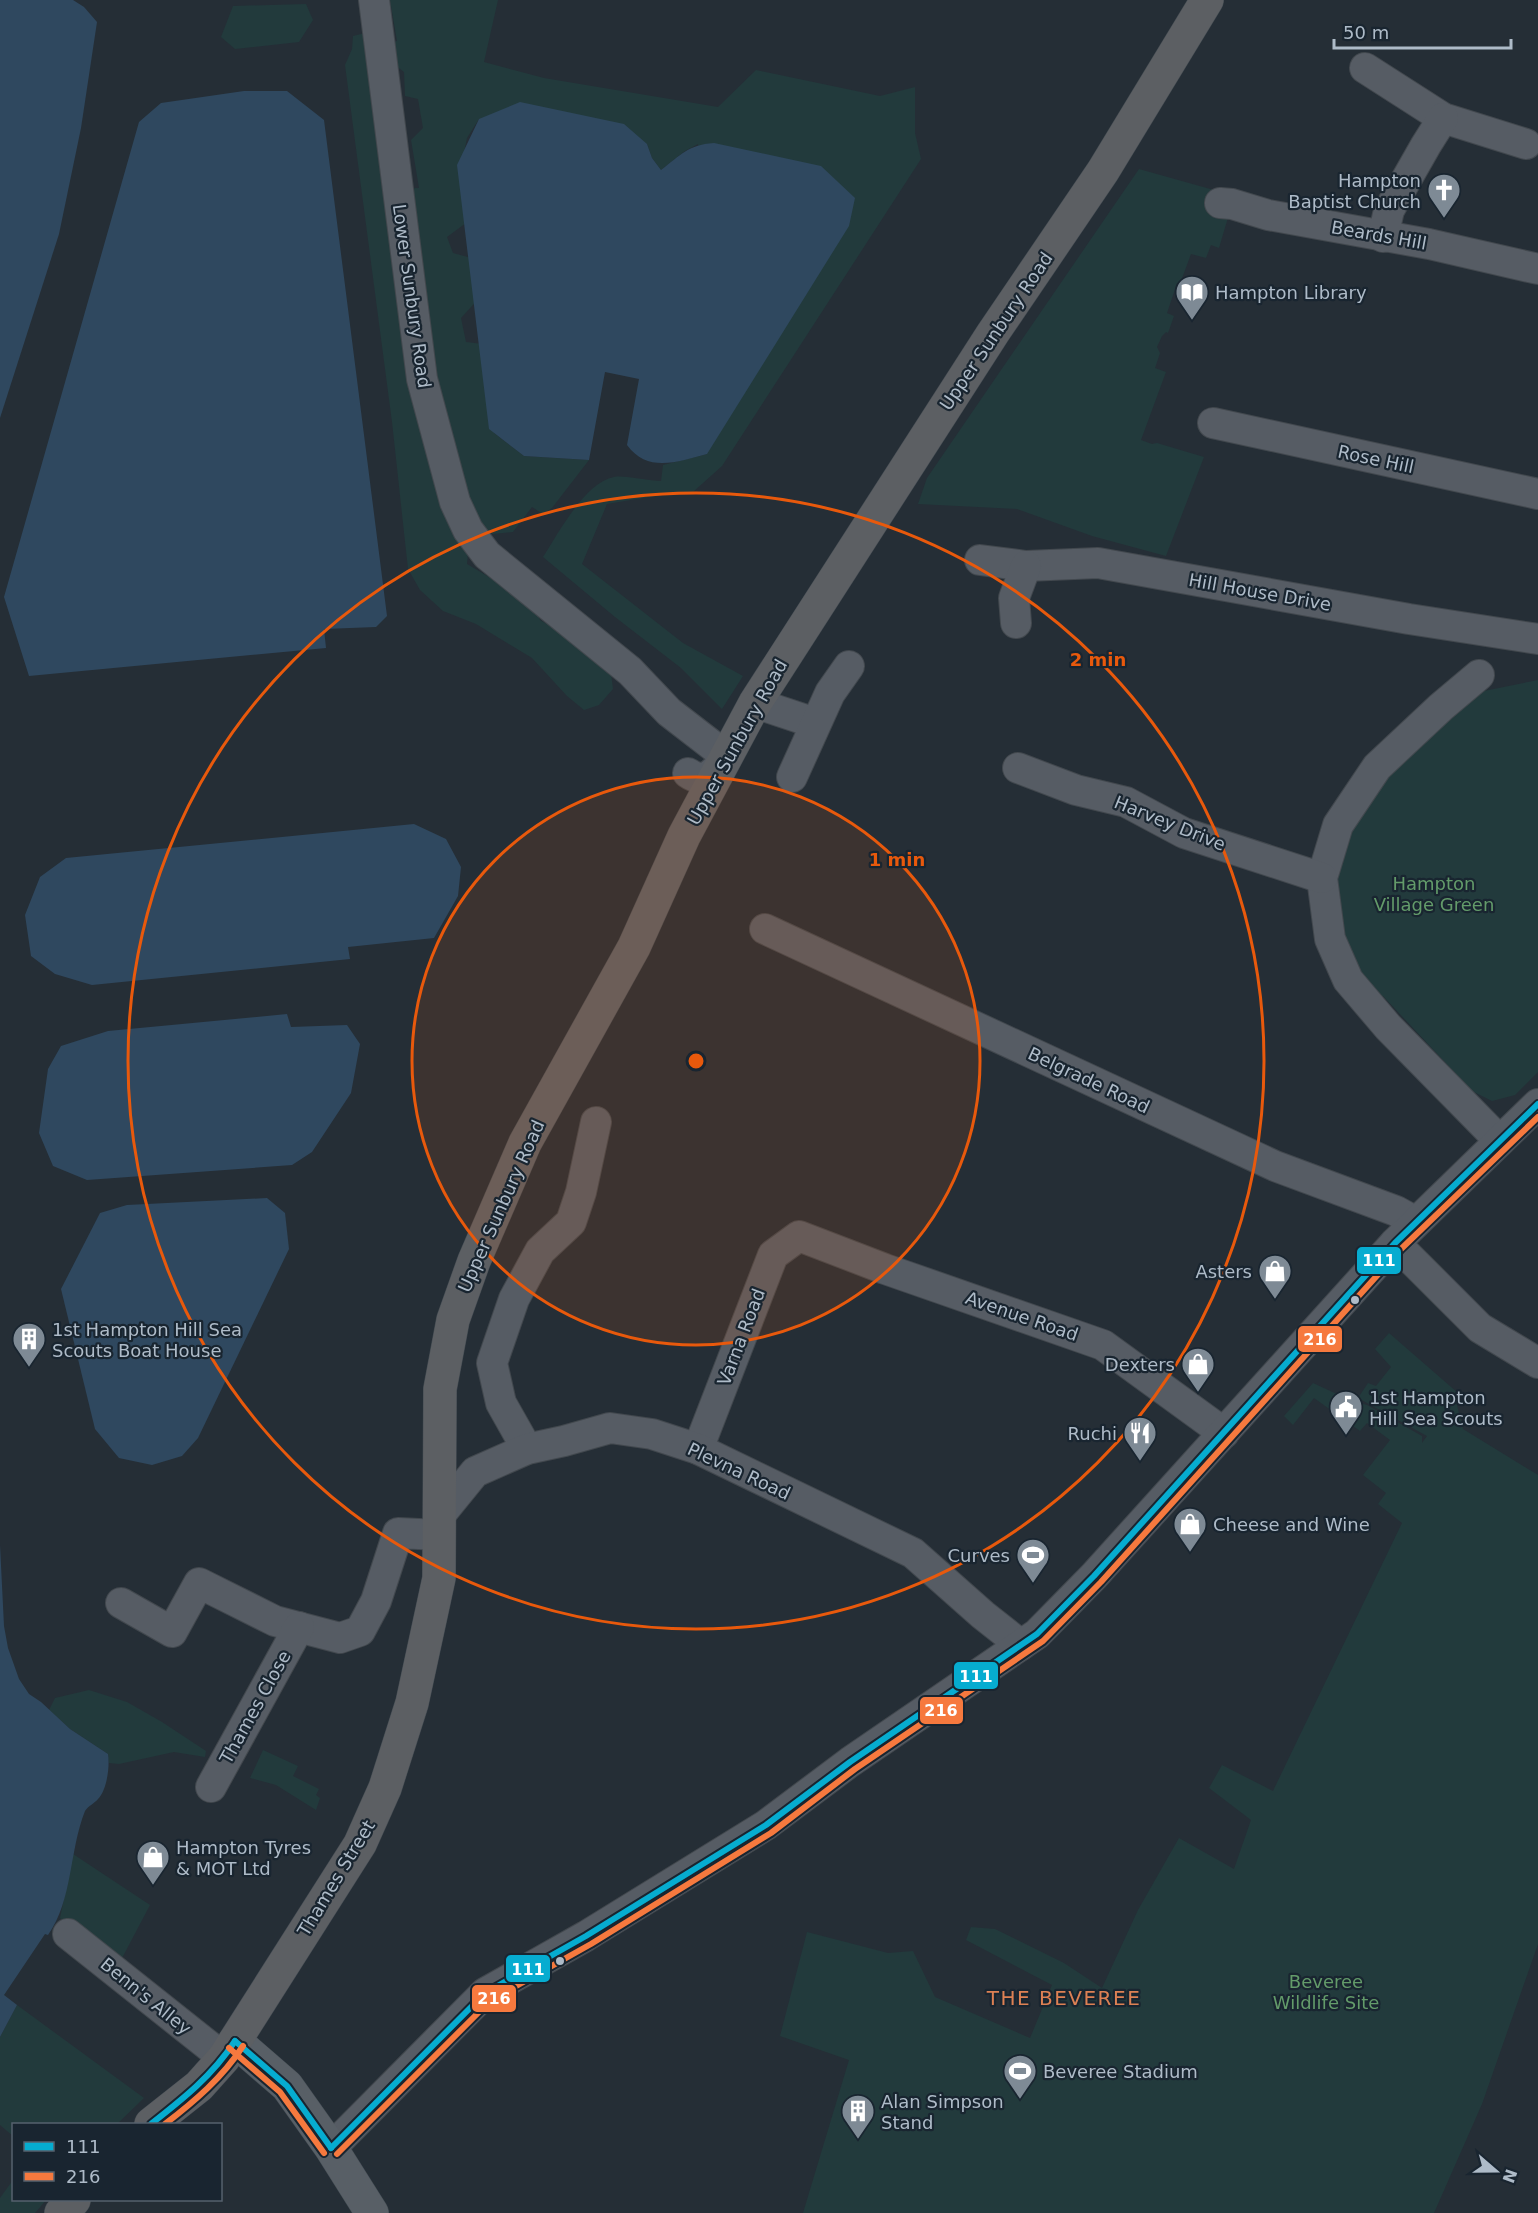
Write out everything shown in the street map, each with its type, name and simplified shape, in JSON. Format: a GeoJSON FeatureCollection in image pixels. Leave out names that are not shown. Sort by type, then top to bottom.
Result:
{"type":"FeatureCollection","features":[{"type":"Feature","properties":{"kind":"highway","name":"Upper Sunbury Road"},"geometry":{"type":"LineString","coordinates":[[440,1525],[440,1389],[453,1320],[474,1261],[525,1143],[634,947],[692,822],[755,703],[993,333],[1103,171],[1207,0]]}},
{"type":"Feature","properties":{"kind":"highway","name":"Thames Street"},"geometry":{"type":"LineString","coordinates":[[152,2123],[199,2086],[229,2050],[360,1844],[385,1788],[407,1721],[439,1578],[440,1525]]}},
{"type":"Feature","properties":{"kind":"highway"},"geometry":{"type":"LineString","coordinates":[[61,2213],[72,2201]]}},
{"type":"Feature","properties":{"kind":"main road"},"geometry":{"type":"LineString","coordinates":[[229,2050],[286,2086],[331,2148],[372,2213]]}},
{"type":"Feature","properties":{"kind":"street","name":"Lower Sunbury Road"},"geometry":{"type":"LineString","coordinates":[[374,0],[422,379],[455,502],[468,530],[487,555],[630,671],[669,712],[726,756]]}},
{"type":"Feature","properties":{"kind":"street"},"geometry":{"type":"LineString","coordinates":[[1365,68],[1443,118],[1526,144]]}},
{"type":"Feature","properties":{"kind":"street"},"geometry":{"type":"LineString","coordinates":[[1383,237],[1389,210],[1443,118]]}},
{"type":"Feature","properties":{"kind":"street","name":"Beards Hill"},"geometry":{"type":"LineString","coordinates":[[1220,203],[1232,204],[1268,215],[1430,244],[1538,268]]}},
{"type":"Feature","properties":{"kind":"street","name":"Rose Hill"},"geometry":{"type":"LineString","coordinates":[[1214,423],[1538,494]]}},
{"type":"Feature","properties":{"kind":"street","name":"Hill House Drive"},"geometry":{"type":"LineString","coordinates":[[980,560],[1026,566],[1098,563],[1409,619],[1538,639]]}},
{"type":"Feature","properties":{"kind":"street"},"geometry":{"type":"LineString","coordinates":[[1016,623],[1014,598],[1026,566]]}},
{"type":"Feature","properties":{"kind":"street"},"geometry":{"type":"LineString","coordinates":[[792,777],[830,693],[849,666]]}},
{"type":"Feature","properties":{"kind":"street"},"geometry":{"type":"LineString","coordinates":[[1479,675],[1377,766],[1338,825],[1322,878],[1330,939],[1348,980],[1389,1028],[1499,1140]]}},
{"type":"Feature","properties":{"kind":"street"},"geometry":{"type":"LineString","coordinates":[[755,703],[815,723]]}},
{"type":"Feature","properties":{"kind":"street","name":"Lower Sunbury Road"},"geometry":{"type":"LineString","coordinates":[[669,712],[684,753],[693,809],[692,822]]}},
{"type":"Feature","properties":{"kind":"street"},"geometry":{"type":"LineString","coordinates":[[688,773],[694,778],[706,778],[715,772],[726,756]]}},
{"type":"Feature","properties":{"kind":"street","name":"Harvey Drive"},"geometry":{"type":"LineString","coordinates":[[1018,768],[1076,790],[1126,802],[1184,833],[1322,878]]}},
{"type":"Feature","properties":{"kind":"street","name":"Belgrade Road"},"geometry":{"type":"LineString","coordinates":[[765,930],[1275,1166],[1396,1211],[1416,1222]]}},
{"type":"Feature","properties":{"kind":"street"},"geometry":{"type":"LineString","coordinates":[[331,2148],[485,1993],[586,1936],[766,1825],[850,1762],[1036,1634],[1094,1576],[1395,1244],[1538,1104]]}},
{"type":"Feature","properties":{"kind":"street"},"geometry":{"type":"LineString","coordinates":[[527,1449],[501,1403],[492,1363],[514,1299],[540,1251],[571,1222],[581,1192],[596,1122]]}},
{"type":"Feature","properties":{"kind":"street","name":"Avenue Road"},"geometry":{"type":"LineString","coordinates":[[799,1236],[885,1269],[1103,1345],[1224,1433]]}},
{"type":"Feature","properties":{"kind":"street","name":"Varna Road"},"geometry":{"type":"LineString","coordinates":[[698,1449],[773,1255],[799,1236]]}},
{"type":"Feature","properties":{"kind":"street"},"geometry":{"type":"LineString","coordinates":[[1395,1244],[1480,1328],[1538,1363]]}},
{"type":"Feature","properties":{"kind":"street","name":"Plevna Road"},"geometry":{"type":"LineString","coordinates":[[440,1525],[475,1472],[527,1449],[564,1442],[610,1428],[652,1434],[698,1449],[913,1553],[983,1615],[1021,1645]]}},
{"type":"Feature","properties":{"kind":"street","name":"Thames Close"},"geometry":{"type":"LineString","coordinates":[[121,1603],[172,1632],[199,1583],[275,1621],[340,1638],[360,1631],[376,1601],[398,1533],[440,1525]]}},
{"type":"Feature","properties":{"kind":"street","name":"Thames Close"},"geometry":{"type":"LineString","coordinates":[[211,1787],[299,1627]]}},
{"type":"Feature","properties":{"kind":"street","name":"Benn's Alley"},"geometry":{"type":"LineString","coordinates":[[68,1934],[229,2050]]}},
{"type":"Feature","properties":{"kind":"green space"},"geometry":{"type":"Polygon","coordinates":[[[390,0],[498,0],[484,62],[544,78],[718,107],[756,70],[880,96],[915,87],[915,133],[921,159],[722,466],[693,492],[607,504],[582,564],[683,643],[743,676],[722,709],[681,668],[543,557],[573,510],[593,488],[603,481],[619,477],[661,481],[663,465],[707,454],[698,144],[661,170],[652,158],[647,144],[479,119],[467,138],[462,162],[470,220],[447,237],[453,253],[475,259],[481,296],[461,318],[466,342],[483,344],[489,372],[494,433],[524,456],[589,460],[552,508],[543,514],[532,507],[513,532],[493,534],[479,529],[469,542],[467,564],[533,603],[540,620],[588,648],[611,673],[613,689],[599,705],[584,710],[567,696],[532,658],[476,624],[443,611],[420,590],[408,569],[392,422],[345,65],[352,49],[353,36],[369,32],[388,43],[397,41],[390,0]],[[395,65],[385,189],[419,188],[411,140],[423,128],[418,99],[405,96],[404,72],[395,65]]]}},
{"type":"Feature","properties":{"kind":"green space"},"geometry":{"type":"Polygon","coordinates":[[[306,4],[313,20],[299,42],[235,49],[221,37],[233,6],[306,4]]]}},
{"type":"Feature","properties":{"kind":"green space"},"geometry":{"type":"Polygon","coordinates":[[[1139,169],[1221,192],[1232,204],[1219,248],[1211,245],[1206,258],[1191,254],[1181,281],[1202,289],[1201,291],[1177,283],[1167,313],[1174,316],[1168,333],[1162,336],[1157,347],[1160,353],[1155,368],[1166,372],[1141,440],[1204,457],[1166,556],[1092,536],[1017,509],[918,504],[927,478],[1139,169]]]}},
{"type":"Feature","properties":{"kind":"green space","name":"Hampton Village Green"},"geometry":{"type":"Polygon","coordinates":[[[1538,680],[1538,1072],[1515,1095],[1492,1101],[1472,1091],[1383,996],[1375,1001],[1336,937],[1334,860],[1376,779],[1438,721],[1484,691],[1538,680]]]}},
{"type":"Feature","properties":{"kind":"green space","name":"Beveree Wildlife Site"},"geometry":{"type":"Polygon","coordinates":[[[1389,1333],[1458,1393],[1455,1397],[1463,1429],[1538,1475],[1538,1944],[1482,2104],[1434,2213],[803,2213],[849,2060],[780,2036],[807,1932],[888,1953],[913,1951],[935,1997],[1030,2038],[1052,1985],[966,1940],[971,1927],[995,1929],[1064,1963],[1102,1988],[1138,1910],[1179,1838],[1234,1869],[1251,1820],[1209,1788],[1222,1765],[1273,1791],[1402,1523],[1378,1504],[1386,1493],[1363,1475],[1390,1440],[1367,1423],[1360,1431],[1314,1398],[1293,1425],[1284,1416],[1313,1383],[1352,1401],[1367,1405],[1422,1436],[1422,1443],[1427,1436],[1358,1398],[1368,1383],[1376,1386],[1391,1367],[1375,1349],[1389,1333]]]}},
{"type":"Feature","properties":{"kind":"green space"},"geometry":{"type":"Polygon","coordinates":[[[89,1690],[127,1702],[162,1722],[206,1751],[205,1757],[174,1752],[119,1764],[109,1763],[108,1754],[70,1729],[49,1710],[55,1698],[89,1690]]]}},
{"type":"Feature","properties":{"kind":"green space"},"geometry":{"type":"Polygon","coordinates":[[[263,1750],[298,1766],[293,1776],[319,1789],[316,1795],[320,1798],[316,1810],[276,1785],[250,1778],[263,1750]]]}},
{"type":"Feature","properties":{"kind":"green space"},"geometry":{"type":"Polygon","coordinates":[[[73,1854],[150,1905],[121,1960],[60,1918],[73,1854]]]}},
{"type":"Feature","properties":{"kind":"green space"},"geometry":{"type":"Polygon","coordinates":[[[17,2005],[144,2098],[118,2123],[12,2123],[12,2135],[0,2125],[0,2037],[17,2005]]]}},
{"type":"Feature","properties":{"kind":"green space"},"geometry":{"type":"Polygon","coordinates":[[[12,2181],[12,2201],[45,2201],[35,2213],[0,2213],[0,2198],[12,2181]]]}},
{"type":"Feature","properties":{"kind":"water"},"geometry":{"type":"Polygon","coordinates":[[[0,0],[73,0],[84,7],[97,22],[81,128],[59,234],[0,418],[0,0]]]}},
{"type":"Feature","properties":{"kind":"water"},"geometry":{"type":"Polygon","coordinates":[[[244,91],[287,91],[324,120],[387,616],[376,627],[324,629],[326,648],[29,676],[4,597],[139,122],[161,103],[244,91]]]}},
{"type":"Feature","properties":{"kind":"water"},"geometry":{"type":"Polygon","coordinates":[[[520,102],[624,124],[647,144],[652,158],[661,170],[691,148],[714,143],[821,166],[855,198],[849,226],[707,454],[664,463],[644,460],[635,454],[627,445],[639,379],[605,372],[589,460],[524,456],[489,429],[457,165],[479,119],[520,102]]]}},
{"type":"Feature","properties":{"kind":"water"},"geometry":{"type":"Polygon","coordinates":[[[414,824],[446,839],[461,867],[458,896],[434,938],[348,947],[350,959],[92,985],[55,974],[31,956],[25,915],[40,877],[66,858],[414,824]]]}},
{"type":"Feature","properties":{"kind":"water"},"geometry":{"type":"Polygon","coordinates":[[[287,1014],[291,1027],[347,1025],[360,1044],[351,1093],[312,1152],[292,1165],[87,1180],[53,1166],[39,1133],[48,1069],[61,1046],[108,1031],[287,1014]]]}},
{"type":"Feature","properties":{"kind":"water"},"geometry":{"type":"Polygon","coordinates":[[[267,1198],[285,1213],[289,1249],[198,1438],[182,1456],[152,1465],[119,1458],[95,1429],[61,1289],[100,1213],[127,1205],[267,1198]]]}},
{"type":"Feature","properties":{"kind":"water"},"geometry":{"type":"Polygon","coordinates":[[[0,1545],[4,1626],[8,1648],[19,1679],[29,1694],[70,1729],[108,1754],[109,1765],[104,1790],[85,1811],[66,1891],[56,1921],[4,1995],[17,2005],[0,2037],[0,1545]]]}},
{"type":"Feature","properties":{"kind":"transit line","name":"111"},"geometry":{"type":"LineString","coordinates":[[331,2148],[485,1993],[586,1936],[766,1825],[850,1762],[1037,1634],[1094,1576],[1395,1243],[1538,1104]]}},
{"type":"Feature","properties":{"kind":"transit line","name":"216"},"geometry":{"type":"LineString","coordinates":[[337,2154],[491,2000],[591,1944],[771,1833],[855,1769],[1043,1641],[1101,1582],[1401,1249],[1538,1117]]}},
{"type":"Feature","properties":{"kind":"transit line","name":"111"},"geometry":{"type":"LineString","coordinates":[[235,2041],[287,2086],[331,2148]]}},
{"type":"Feature","properties":{"kind":"transit line","name":"111"},"geometry":{"type":"LineString","coordinates":[[152,2123],[207,2076],[235,2041]]}},
{"type":"Feature","properties":{"kind":"transit line","name":"216"},"geometry":{"type":"LineString","coordinates":[[166,2123],[207,2088],[243,2046]]}},
{"type":"Feature","properties":{"kind":"transit line","name":"216"},"geometry":{"type":"LineString","coordinates":[[229,2048],[280,2092],[324,2153]]}},
{"type":"Feature","properties":{"kind":"place","name":"Hampton Baptist Church"},"geometry":{"type":"Point","coordinates":[1444,219]}},
{"type":"Feature","properties":{"kind":"place","name":"Hampton Library"},"geometry":{"type":"Point","coordinates":[1192,321]}},
{"type":"Feature","properties":{"kind":"place","name":"Asters"},"geometry":{"type":"Point","coordinates":[1275,1300]}},
{"type":"Feature","properties":{"kind":"place","name":"1st Hampton Hill Sea Scouts Boat House"},"geometry":{"type":"Point","coordinates":[29,1368]}},
{"type":"Feature","properties":{"kind":"place","name":"Dexters"},"geometry":{"type":"Point","coordinates":[1198,1393]}},
{"type":"Feature","properties":{"kind":"place","name":"1st Hampton Hill Sea Scouts"},"geometry":{"type":"Point","coordinates":[1346,1436]}},
{"type":"Feature","properties":{"kind":"place","name":"Ruchi"},"geometry":{"type":"Point","coordinates":[1140,1462]}},
{"type":"Feature","properties":{"kind":"place","name":"Cheese and Wine"},"geometry":{"type":"Point","coordinates":[1190,1553]}},
{"type":"Feature","properties":{"kind":"place","name":"Curves"},"geometry":{"type":"Point","coordinates":[1033,1584]}},
{"type":"Feature","properties":{"kind":"place","name":"Hampton Tyres & MOT Ltd"},"geometry":{"type":"Point","coordinates":[153,1886]}},
{"type":"Feature","properties":{"kind":"place","name":"Beveree Stadium"},"geometry":{"type":"Point","coordinates":[1020,2100]}},
{"type":"Feature","properties":{"kind":"place","name":"Alan Simpson Stand"},"geometry":{"type":"Point","coordinates":[858,2140]}},
{"type":"Feature","properties":{"kind":"district","name":"THE BEVEREE"},"geometry":{"type":"Point","coordinates":[1064,1998]}}]}
